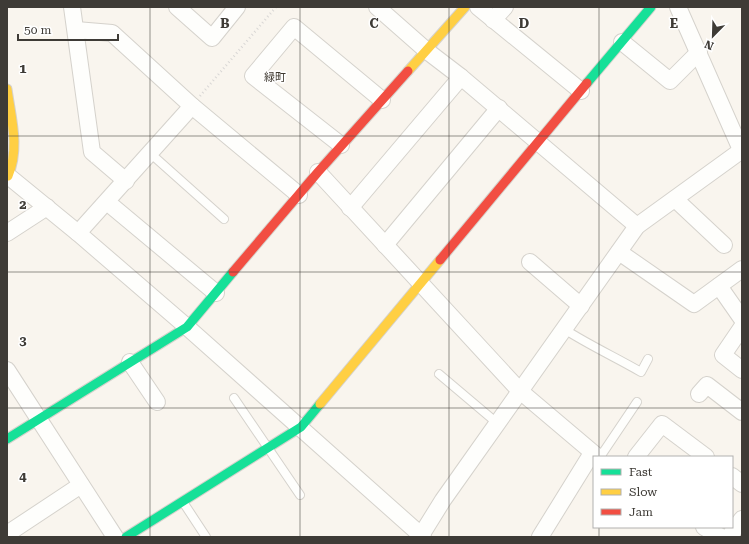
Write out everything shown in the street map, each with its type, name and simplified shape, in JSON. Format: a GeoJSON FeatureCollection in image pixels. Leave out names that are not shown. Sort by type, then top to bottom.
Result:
{"type":"FeatureCollection","features":[{"type":"Feature","properties":{"kind":"street"},"geometry":{"type":"LineString","coordinates":[[72,7],[92,152],[126,181]]}},
{"type":"Feature","properties":{"kind":"street"},"geometry":{"type":"LineString","coordinates":[[177,7],[212,38],[237,7]]}},
{"type":"Feature","properties":{"kind":"street"},"geometry":{"type":"LineString","coordinates":[[377,7],[427,51],[461,76],[637,226]]}},
{"type":"Feature","properties":{"kind":"street"},"geometry":{"type":"LineString","coordinates":[[7,439],[38,418],[187,327],[341,145],[465,7]]}},
{"type":"Feature","properties":{"kind":"street"},"geometry":{"type":"LineString","coordinates":[[478,7],[581,91]]}},
{"type":"Feature","properties":{"kind":"street"},"geometry":{"type":"LineString","coordinates":[[493,20],[505,7]]}},
{"type":"Feature","properties":{"kind":"street"},"geometry":{"type":"LineString","coordinates":[[126,537],[301,427],[651,7]]}},
{"type":"Feature","properties":{"kind":"street"},"geometry":{"type":"LineString","coordinates":[[7,89],[15,157],[12,168],[7,176],[78,233],[187,327],[301,427],[421,537],[444,500],[497,423],[637,226],[742,151],[678,7]]}},
{"type":"Feature","properties":{"kind":"street"},"geometry":{"type":"LineString","coordinates":[[341,145],[253,76],[294,27],[382,100]]}},
{"type":"Feature","properties":{"kind":"street"},"geometry":{"type":"LineString","coordinates":[[76,30],[112,33],[192,106],[299,195]]}},
{"type":"Feature","properties":{"kind":"street"},"geometry":{"type":"LineString","coordinates":[[622,42],[670,81],[699,52]]}},
{"type":"Feature","properties":{"kind":"street"},"geometry":{"type":"LineString","coordinates":[[350,208],[461,76]]}},
{"type":"Feature","properties":{"kind":"street"},"geometry":{"type":"LineString","coordinates":[[78,233],[192,106]]}},
{"type":"Feature","properties":{"kind":"street"},"geometry":{"type":"LineString","coordinates":[[385,245],[499,108]]}},
{"type":"Feature","properties":{"kind":"street"},"geometry":{"type":"LineString","coordinates":[[318,172],[520,391],[597,456]]}},
{"type":"Feature","properties":{"kind":"street"},"geometry":{"type":"LineString","coordinates":[[675,200],[724,245]]}},
{"type":"Feature","properties":{"kind":"street"},"geometry":{"type":"LineString","coordinates":[[107,202],[216,293]]}},
{"type":"Feature","properties":{"kind":"street"},"geometry":{"type":"LineString","coordinates":[[7,233],[47,207]]}},
{"type":"Feature","properties":{"kind":"street"},"geometry":{"type":"LineString","coordinates":[[619,252],[694,304],[742,269]]}},
{"type":"Feature","properties":{"kind":"street"},"geometry":{"type":"LineString","coordinates":[[530,262],[581,306]]}},
{"type":"Feature","properties":{"kind":"street"},"geometry":{"type":"LineString","coordinates":[[719,286],[742,319]]}},
{"type":"Feature","properties":{"kind":"street"},"geometry":{"type":"LineString","coordinates":[[742,327],[723,355],[742,370]]}},
{"type":"Feature","properties":{"kind":"street"},"geometry":{"type":"LineString","coordinates":[[130,362],[157,402]]}},
{"type":"Feature","properties":{"kind":"street"},"geometry":{"type":"LineString","coordinates":[[7,370],[115,537]]}},
{"type":"Feature","properties":{"kind":"street"},"geometry":{"type":"LineString","coordinates":[[699,394],[707,385],[742,412]]}},
{"type":"Feature","properties":{"kind":"street"},"geometry":{"type":"LineString","coordinates":[[637,456],[662,424],[705,456]]}},
{"type":"Feature","properties":{"kind":"street"},"geometry":{"type":"LineString","coordinates":[[540,537],[593,462]]}},
{"type":"Feature","properties":{"kind":"street"},"geometry":{"type":"LineString","coordinates":[[733,477],[742,484]]}},
{"type":"Feature","properties":{"kind":"street"},"geometry":{"type":"LineString","coordinates":[[7,534],[81,485]]}},
{"type":"Feature","properties":{"kind":"street"},"geometry":{"type":"LineString","coordinates":[[729,537],[742,519]]}},
{"type":"Feature","properties":{"kind":"street"},"geometry":{"type":"LineString","coordinates":[[706,528],[721,537]]}},
{"type":"Feature","properties":{"kind":"lane"},"geometry":{"type":"LineString","coordinates":[[150,153],[224,219]]}},
{"type":"Feature","properties":{"kind":"lane"},"geometry":{"type":"LineString","coordinates":[[564,329],[590,345],[599,347],[641,372],[648,359]]}},
{"type":"Feature","properties":{"kind":"lane"},"geometry":{"type":"LineString","coordinates":[[439,374],[497,423]]}},
{"type":"Feature","properties":{"kind":"lane"},"geometry":{"type":"LineString","coordinates":[[234,398],[300,495]]}},
{"type":"Feature","properties":{"kind":"lane"},"geometry":{"type":"LineString","coordinates":[[597,456],[637,402]]}},
{"type":"Feature","properties":{"kind":"lane"},"geometry":{"type":"LineString","coordinates":[[183,502],[206,537]]}},
{"type":"Feature","properties":{"kind":"path"},"geometry":{"type":"LineString","coordinates":[[192,106],[276,7]]}},
{"type":"Feature","properties":{"kind":"traffic: fast"},"geometry":{"type":"LineString","coordinates":[[587,83],[651,7]]}},
{"type":"Feature","properties":{"kind":"traffic: fast"},"geometry":{"type":"LineString","coordinates":[[7,439],[187,327],[233,272]]}},
{"type":"Feature","properties":{"kind":"traffic: fast"},"geometry":{"type":"LineString","coordinates":[[126,537],[301,427],[320,404]]}},
{"type":"Feature","properties":{"kind":"traffic: slow"},"geometry":{"type":"LineString","coordinates":[[408,71],[465,7]]}},
{"type":"Feature","properties":{"kind":"traffic: slow"},"geometry":{"type":"LineString","coordinates":[[7,89],[14,133],[12,165],[8,176]]}},
{"type":"Feature","properties":{"kind":"traffic: slow"},"geometry":{"type":"LineString","coordinates":[[320,404],[440,260]]}},
{"type":"Feature","properties":{"kind":"traffic: jam"},"geometry":{"type":"LineString","coordinates":[[233,272],[318,172],[408,71]]}},
{"type":"Feature","properties":{"kind":"traffic: jam"},"geometry":{"type":"LineString","coordinates":[[440,260],[587,83]]}},
{"type":"Feature","properties":{"kind":"district","name":"緑町"},"geometry":{"type":"Point","coordinates":[275,77]}}]}
